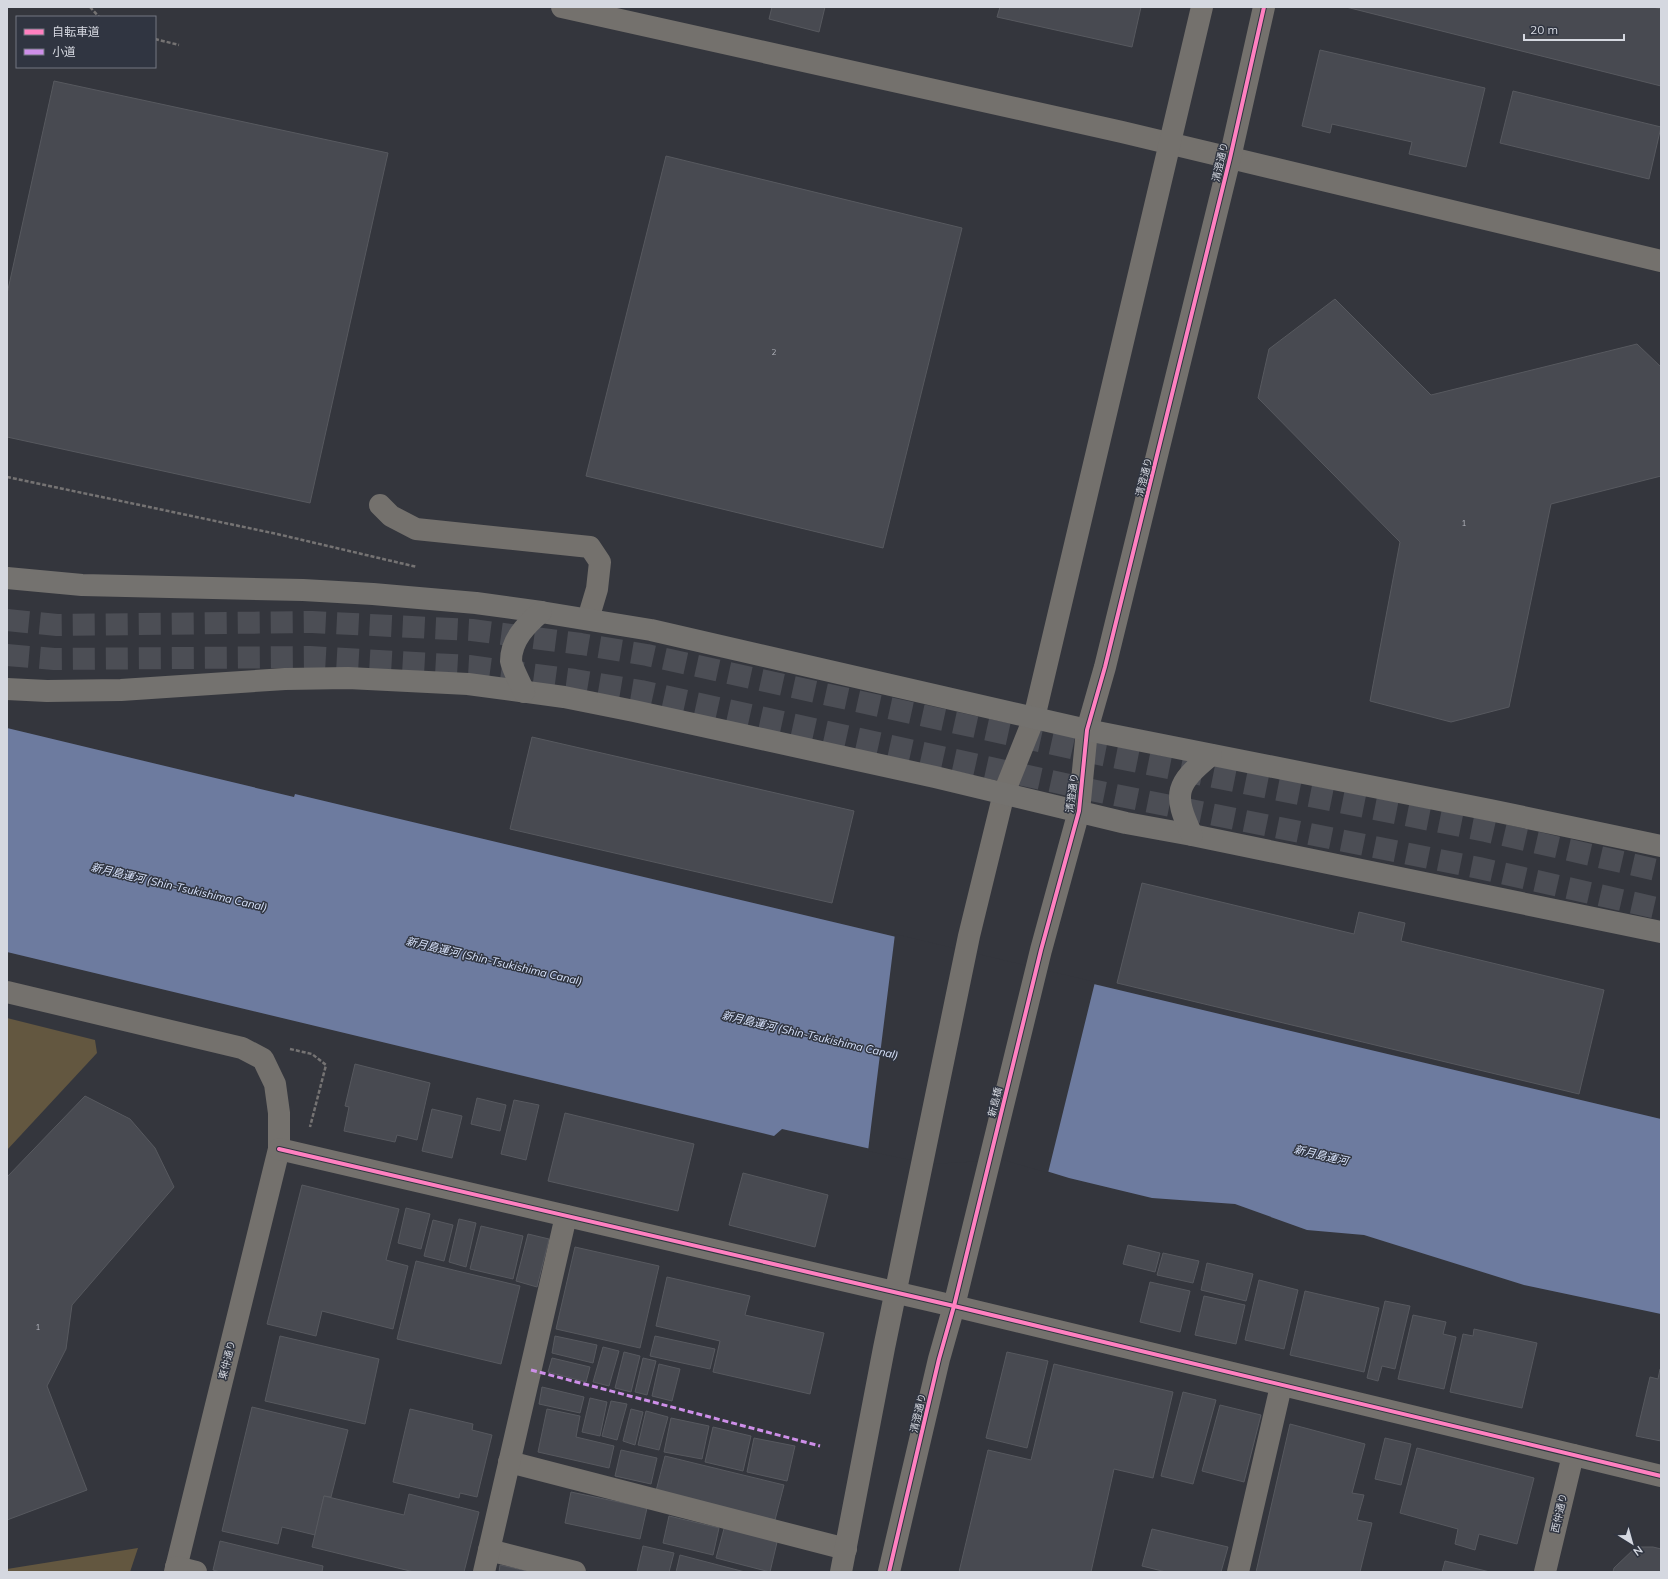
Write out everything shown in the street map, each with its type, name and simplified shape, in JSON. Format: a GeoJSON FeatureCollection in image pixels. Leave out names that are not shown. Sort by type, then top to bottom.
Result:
{"type":"FeatureCollection","features":[{"type":"Feature","properties":{"kind":"main road"},"geometry":{"type":"LineString","coordinates":[[7,578],[82,585],[303,590],[476,604],[541,612],[658,631],[1087,730],[1490,810],[1661,846]]}},
{"type":"Feature","properties":{"kind":"main road"},"geometry":{"type":"LineString","coordinates":[[524,692],[511,662],[514,644],[525,626],[541,612]]}},
{"type":"Feature","properties":{"kind":"main road"},"geometry":{"type":"LineString","coordinates":[[7,689],[47,691],[121,690],[285,678],[348,678],[468,684],[564,697],[935,777],[1126,823],[1192,835],[1661,932]]}},
{"type":"Feature","properties":{"kind":"main road"},"geometry":{"type":"LineString","coordinates":[[1192,835],[1184,819],[1179,800],[1181,787],[1194,770],[1211,755]]}},
{"type":"Feature","properties":{"kind":"main road"},"geometry":{"type":"LineString","coordinates":[[1490,810],[1524,809],[1597,818],[1661,832]]}},
{"type":"Feature","properties":{"kind":"street"},"geometry":{"type":"LineString","coordinates":[[562,7],[1169,143],[1661,261]]}},
{"type":"Feature","properties":{"kind":"street"},"geometry":{"type":"LineString","coordinates":[[841,1572],[884,1348],[970,936],[1004,794],[1034,718],[1202,7]]}},
{"type":"Feature","properties":{"kind":"street","name":"清澄通り"},"geometry":{"type":"LineString","coordinates":[[1041,950],[1079,812],[1087,730],[1106,667],[1230,158],[1264,7]]}},
{"type":"Feature","properties":{"kind":"street"},"geometry":{"type":"LineString","coordinates":[[380,505],[391,516],[416,529],[590,547],[600,562],[597,589],[588,620]]}},
{"type":"Feature","properties":{"kind":"street","name":"新島橋"},"geometry":{"type":"LineString","coordinates":[[965,1258],[1041,950]]}},
{"type":"Feature","properties":{"kind":"street","name":"東仲通り"},"geometry":{"type":"LineString","coordinates":[[7,992],[242,1048],[263,1058],[275,1084],[279,1113],[279,1149],[183,1570]]}},
{"type":"Feature","properties":{"kind":"street"},"geometry":{"type":"LineString","coordinates":[[279,1149],[896,1294],[954,1306],[1281,1386],[1661,1476]]}},
{"type":"Feature","properties":{"kind":"street"},"geometry":{"type":"LineString","coordinates":[[484,1572],[566,1216]]}},
{"type":"Feature","properties":{"kind":"street","name":"清澄通り"},"geometry":{"type":"LineString","coordinates":[[889,1572],[965,1258]]}},
{"type":"Feature","properties":{"kind":"street"},"geometry":{"type":"LineString","coordinates":[[1238,1572],[1281,1386]]}},
{"type":"Feature","properties":{"kind":"street","name":"西仲通り"},"geometry":{"type":"LineString","coordinates":[[1545,1572],[1573,1455]]}},
{"type":"Feature","properties":{"kind":"street"},"geometry":{"type":"LineString","coordinates":[[509,1462],[846,1550]]}},
{"type":"Feature","properties":{"kind":"street"},"geometry":{"type":"LineString","coordinates":[[489,1550],[576,1572]]}},
{"type":"Feature","properties":{"kind":"path"},"geometry":{"type":"LineString","coordinates":[[90,7],[98,16]]}},
{"type":"Feature","properties":{"kind":"path"},"geometry":{"type":"LineString","coordinates":[[156,39],[179,45]]}},
{"type":"Feature","properties":{"kind":"path"},"geometry":{"type":"LineString","coordinates":[[7,477],[270,533],[424,569]]}},
{"type":"Feature","properties":{"kind":"shaded area"},"geometry":{"type":"Polygon","coordinates":[[[7,1018],[95,1040],[97,1053],[7,1150],[7,1018]]]}},
{"type":"Feature","properties":{"kind":"shaded area"},"geometry":{"type":"Polygon","coordinates":[[[138,1548],[130,1572],[7,1572],[7,1569],[138,1548]]]}},
{"type":"Feature","properties":{"kind":"water"},"geometry":{"type":"Polygon","coordinates":[[[7,728],[294,797],[295,794],[1661,1119],[1661,1314],[1524,1285],[1364,1235],[1307,1230],[1235,1204],[1152,1198],[1069,1178],[1004,1158],[929,1162],[782,1129],[774,1136],[7,952],[7,728]]]}},
{"type":"Feature","properties":{"kind":"pier"},"geometry":{"type":"Polygon","coordinates":[[[895,934],[1095,982],[1048,1173],[1004,1160],[929,1164],[868,1151],[895,934]]]}},
{"type":"Feature","properties":{"kind":"building"},"geometry":{"type":"Polygon","coordinates":[[[772,7],[825,7],[819,32],[769,19],[772,7]]]}},
{"type":"Feature","properties":{"kind":"building"},"geometry":{"type":"Polygon","coordinates":[[[1000,7],[1141,7],[1132,47],[997,17],[1000,7]]]}},
{"type":"Feature","properties":{"kind":"building"},"geometry":{"type":"Polygon","coordinates":[[[1346,7],[1653,7],[1661,9],[1661,86],[1346,7]]]}},
{"type":"Feature","properties":{"kind":"building"},"geometry":{"type":"Polygon","coordinates":[[[1320,50],[1485,88],[1466,167],[1409,154],[1412,142],[1332,124],[1330,133],[1302,126],[1320,50]]]}},
{"type":"Feature","properties":{"kind":"building"},"geometry":{"type":"Polygon","coordinates":[[[54,81],[388,153],[310,503],[7,437],[7,294],[54,81]]]}},
{"type":"Feature","properties":{"kind":"building"},"geometry":{"type":"Polygon","coordinates":[[[1513,91],[1661,127],[1649,179],[1500,143],[1513,91]]]}},
{"type":"Feature","properties":{"kind":"building"},"geometry":{"type":"Polygon","coordinates":[[[666,156],[962,228],[883,548],[586,476],[666,156]]]}},
{"type":"Feature","properties":{"kind":"building"},"geometry":{"type":"Polygon","coordinates":[[[1335,299],[1431,395],[1637,344],[1661,367],[1661,476],[1551,504],[1509,707],[1451,722],[1370,701],[1400,542],[1258,398],[1269,349],[1335,299]]]}},
{"type":"Feature","properties":{"kind":"building"},"geometry":{"type":"Polygon","coordinates":[[[532,737],[854,811],[832,903],[510,829],[532,737]]]}},
{"type":"Feature","properties":{"kind":"building"},"geometry":{"type":"Polygon","coordinates":[[[1142,883],[1354,934],[1359,912],[1405,923],[1401,941],[1604,990],[1579,1094],[1117,983],[1142,883]]]}},
{"type":"Feature","properties":{"kind":"building"},"geometry":{"type":"Polygon","coordinates":[[[355,1064],[430,1083],[417,1140],[397,1135],[395,1142],[344,1131],[349,1107],[345,1106],[355,1064]]]}},
{"type":"Feature","properties":{"kind":"building"},"geometry":{"type":"Polygon","coordinates":[[[85,1096],[130,1119],[155,1148],[174,1187],[72,1305],[66,1349],[47,1386],[87,1490],[7,1520],[7,1177],[85,1096]]]}},
{"type":"Feature","properties":{"kind":"building"},"geometry":{"type":"Polygon","coordinates":[[[477,1098],[506,1105],[500,1131],[471,1124],[477,1098]]]}},
{"type":"Feature","properties":{"kind":"building"},"geometry":{"type":"Polygon","coordinates":[[[514,1100],[539,1105],[526,1160],[501,1154],[514,1100]]]}},
{"type":"Feature","properties":{"kind":"building"},"geometry":{"type":"Polygon","coordinates":[[[432,1109],[462,1116],[452,1158],[422,1151],[432,1109]]]}},
{"type":"Feature","properties":{"kind":"building"},"geometry":{"type":"Polygon","coordinates":[[[565,1113],[694,1144],[678,1211],[548,1181],[565,1113]]]}},
{"type":"Feature","properties":{"kind":"building"},"geometry":{"type":"Polygon","coordinates":[[[743,1173],[828,1195],[815,1247],[729,1225],[743,1173]]]}},
{"type":"Feature","properties":{"kind":"building"},"geometry":{"type":"Polygon","coordinates":[[[302,1185],[399,1209],[386,1260],[408,1266],[393,1329],[322,1311],[316,1336],[267,1324],[302,1185]]]}},
{"type":"Feature","properties":{"kind":"building"},"geometry":{"type":"Polygon","coordinates":[[[406,1208],[430,1214],[421,1249],[398,1243],[406,1208]]]}},
{"type":"Feature","properties":{"kind":"building"},"geometry":{"type":"Polygon","coordinates":[[[459,1219],[476,1223],[466,1267],[449,1262],[459,1219]]]}},
{"type":"Feature","properties":{"kind":"building"},"geometry":{"type":"Polygon","coordinates":[[[433,1220],[453,1225],[444,1261],[424,1256],[433,1220]]]}},
{"type":"Feature","properties":{"kind":"building"},"geometry":{"type":"Polygon","coordinates":[[[481,1226],[523,1236],[513,1279],[470,1269],[481,1226]]]}},
{"type":"Feature","properties":{"kind":"building"},"geometry":{"type":"Polygon","coordinates":[[[528,1234],[549,1239],[537,1287],[516,1281],[528,1234]]]}},
{"type":"Feature","properties":{"kind":"building"},"geometry":{"type":"Polygon","coordinates":[[[1128,1245],[1160,1253],[1155,1272],[1123,1264],[1128,1245]]]}},
{"type":"Feature","properties":{"kind":"building"},"geometry":{"type":"Polygon","coordinates":[[[575,1247],[659,1266],[640,1348],[556,1329],[575,1247]]]}},
{"type":"Feature","properties":{"kind":"building"},"geometry":{"type":"Polygon","coordinates":[[[1163,1253],[1199,1261],[1193,1283],[1157,1275],[1163,1253]]]}},
{"type":"Feature","properties":{"kind":"building"},"geometry":{"type":"Polygon","coordinates":[[[416,1261],[520,1286],[501,1364],[397,1339],[416,1261]]]}},
{"type":"Feature","properties":{"kind":"building"},"geometry":{"type":"Polygon","coordinates":[[[1207,1263],[1253,1274],[1246,1301],[1201,1290],[1207,1263]]]}},
{"type":"Feature","properties":{"kind":"building"},"geometry":{"type":"Polygon","coordinates":[[[667,1277],[750,1296],[745,1315],[824,1333],[810,1394],[713,1372],[720,1341],[656,1326],[667,1277]]]}},
{"type":"Feature","properties":{"kind":"building"},"geometry":{"type":"Polygon","coordinates":[[[1259,1280],[1298,1290],[1284,1349],[1245,1340],[1259,1280]]]}},
{"type":"Feature","properties":{"kind":"building"},"geometry":{"type":"Polygon","coordinates":[[[1150,1282],[1190,1291],[1180,1332],[1140,1322],[1150,1282]]]}},
{"type":"Feature","properties":{"kind":"building"},"geometry":{"type":"Polygon","coordinates":[[[1305,1291],[1379,1308],[1364,1372],[1290,1355],[1305,1291]]]}},
{"type":"Feature","properties":{"kind":"building"},"geometry":{"type":"Polygon","coordinates":[[[1204,1296],[1245,1305],[1236,1344],[1195,1335],[1204,1296]]]}},
{"type":"Feature","properties":{"kind":"building"},"geometry":{"type":"Polygon","coordinates":[[[1385,1301],[1410,1306],[1395,1369],[1382,1366],[1378,1381],[1367,1378],[1385,1301]]]}},
{"type":"Feature","properties":{"kind":"building"},"geometry":{"type":"Polygon","coordinates":[[[1413,1315],[1446,1322],[1443,1334],[1456,1337],[1444,1389],[1398,1379],[1413,1315]]]}},
{"type":"Feature","properties":{"kind":"building"},"geometry":{"type":"Polygon","coordinates":[[[1474,1329],[1537,1343],[1522,1408],[1450,1392],[1463,1334],[1473,1336],[1474,1329]]]}},
{"type":"Feature","properties":{"kind":"building"},"geometry":{"type":"Polygon","coordinates":[[[280,1336],[379,1359],[365,1424],[265,1401],[280,1336]]]}},
{"type":"Feature","properties":{"kind":"building"},"geometry":{"type":"Polygon","coordinates":[[[555,1336],[597,1345],[593,1363],[552,1353],[555,1336]]]}},
{"type":"Feature","properties":{"kind":"building"},"geometry":{"type":"Polygon","coordinates":[[[655,1336],[715,1349],[710,1369],[650,1356],[655,1336]]]}},
{"type":"Feature","properties":{"kind":"building"},"geometry":{"type":"Polygon","coordinates":[[[603,1347],[619,1351],[609,1386],[593,1382],[603,1347]]]}},
{"type":"Feature","properties":{"kind":"building"},"geometry":{"type":"Polygon","coordinates":[[[624,1352],[640,1356],[631,1392],[615,1388],[624,1352]]]}},
{"type":"Feature","properties":{"kind":"building"},"geometry":{"type":"Polygon","coordinates":[[[1007,1352],[1048,1361],[1027,1448],[986,1438],[1007,1352]]]}},
{"type":"Feature","properties":{"kind":"building"},"geometry":{"type":"Polygon","coordinates":[[[552,1358],[590,1367],[586,1382],[548,1372],[552,1358]]]}},
{"type":"Feature","properties":{"kind":"building"},"geometry":{"type":"Polygon","coordinates":[[[643,1358],[656,1361],[647,1395],[635,1392],[643,1358]]]}},
{"type":"Feature","properties":{"kind":"building"},"geometry":{"type":"Polygon","coordinates":[[[659,1364],[680,1369],[672,1401],[652,1396],[659,1364]]]}},
{"type":"Feature","properties":{"kind":"building"},"geometry":{"type":"Polygon","coordinates":[[[1054,1364],[1173,1392],[1153,1478],[1114,1469],[1091,1572],[959,1572],[988,1450],[1031,1460],[1054,1364]]]}},
{"type":"Feature","properties":{"kind":"building"},"geometry":{"type":"Polygon","coordinates":[[[1660,1369],[1661,1441],[1636,1436],[1650,1377],[1658,1379],[1660,1369]]]}},
{"type":"Feature","properties":{"kind":"building"},"geometry":{"type":"Polygon","coordinates":[[[542,1387],[584,1397],[580,1413],[539,1404],[542,1387]]]}},
{"type":"Feature","properties":{"kind":"building"},"geometry":{"type":"Polygon","coordinates":[[[1183,1392],[1216,1400],[1193,1484],[1161,1476],[1183,1392]]]}},
{"type":"Feature","properties":{"kind":"building"},"geometry":{"type":"Polygon","coordinates":[[[590,1398],[607,1402],[600,1436],[582,1432],[590,1398]]]}},
{"type":"Feature","properties":{"kind":"building"},"geometry":{"type":"Polygon","coordinates":[[[611,1401],[627,1404],[617,1440],[602,1436],[611,1401]]]}},
{"type":"Feature","properties":{"kind":"building"},"geometry":{"type":"Polygon","coordinates":[[[1220,1405],[1261,1415],[1244,1482],[1202,1471],[1220,1405]]]}},
{"type":"Feature","properties":{"kind":"building"},"geometry":{"type":"Polygon","coordinates":[[[252,1407],[348,1430],[331,1497],[324,1496],[315,1535],[282,1527],[278,1544],[222,1531],[252,1407]]]}},
{"type":"Feature","properties":{"kind":"building"},"geometry":{"type":"Polygon","coordinates":[[[410,1409],[473,1424],[472,1430],[492,1435],[477,1497],[460,1493],[459,1498],[393,1482],[410,1409]]]}},
{"type":"Feature","properties":{"kind":"building"},"geometry":{"type":"Polygon","coordinates":[[[547,1409],[580,1416],[576,1437],[614,1446],[609,1468],[538,1452],[547,1409]]]}},
{"type":"Feature","properties":{"kind":"building"},"geometry":{"type":"Polygon","coordinates":[[[631,1409],[643,1412],[635,1445],[623,1441],[631,1409]]]}},
{"type":"Feature","properties":{"kind":"building"},"geometry":{"type":"Polygon","coordinates":[[[646,1411],[668,1417],[659,1450],[638,1445],[646,1411]]]}},
{"type":"Feature","properties":{"kind":"building"},"geometry":{"type":"Polygon","coordinates":[[[671,1418],[709,1426],[702,1459],[664,1452],[671,1418]]]}},
{"type":"Feature","properties":{"kind":"building"},"geometry":{"type":"Polygon","coordinates":[[[1290,1424],[1365,1444],[1352,1493],[1364,1495],[1357,1520],[1372,1523],[1360,1572],[1256,1572],[1290,1424]]]}},
{"type":"Feature","properties":{"kind":"building"},"geometry":{"type":"Polygon","coordinates":[[[713,1427],[751,1436],[743,1471],[705,1462],[713,1427]]]}},
{"type":"Feature","properties":{"kind":"building"},"geometry":{"type":"Polygon","coordinates":[[[754,1438],[795,1446],[787,1481],[747,1472],[754,1438]]]}},
{"type":"Feature","properties":{"kind":"building"},"geometry":{"type":"Polygon","coordinates":[[[1385,1438],[1411,1444],[1401,1485],[1375,1479],[1385,1438]]]}},
{"type":"Feature","properties":{"kind":"building"},"geometry":{"type":"Polygon","coordinates":[[[1417,1448],[1534,1478],[1517,1544],[1479,1534],[1475,1550],[1455,1544],[1458,1529],[1400,1513],[1417,1448]]]}},
{"type":"Feature","properties":{"kind":"building"},"geometry":{"type":"Polygon","coordinates":[[[621,1450],[657,1458],[651,1484],[615,1476],[621,1450]]]}},
{"type":"Feature","properties":{"kind":"building"},"geometry":{"type":"Polygon","coordinates":[[[665,1456],[784,1485],[775,1520],[656,1491],[665,1456]]]}},
{"type":"Feature","properties":{"kind":"building"},"geometry":{"type":"Polygon","coordinates":[[[571,1492],[647,1508],[640,1539],[565,1523],[571,1492]]]}},
{"type":"Feature","properties":{"kind":"building"},"geometry":{"type":"Polygon","coordinates":[[[409,1494],[479,1512],[464,1572],[414,1572],[312,1547],[324,1496],[404,1515],[409,1494]]]}},
{"type":"Feature","properties":{"kind":"building"},"geometry":{"type":"Polygon","coordinates":[[[669,1516],[719,1528],[713,1555],[663,1543],[669,1516]]]}},
{"type":"Feature","properties":{"kind":"building"},"geometry":{"type":"Polygon","coordinates":[[[725,1525],[778,1538],[770,1572],[716,1558],[725,1525]]]}},
{"type":"Feature","properties":{"kind":"building"},"geometry":{"type":"Polygon","coordinates":[[[1152,1529],[1228,1547],[1221,1572],[1166,1572],[1142,1566],[1152,1529]]]}},
{"type":"Feature","properties":{"kind":"building"},"geometry":{"type":"Polygon","coordinates":[[[220,1541],[323,1566],[322,1572],[220,1572],[213,1570],[220,1541]]]}},
{"type":"Feature","properties":{"kind":"building"},"geometry":{"type":"Polygon","coordinates":[[[643,1546],[674,1553],[669,1572],[637,1572],[643,1546]]]}},
{"type":"Feature","properties":{"kind":"building"},"geometry":{"type":"Polygon","coordinates":[[[1636,1547],[1653,1547],[1661,1549],[1661,1572],[1613,1572],[1614,1568],[1636,1547]]]}},
{"type":"Feature","properties":{"kind":"building"},"geometry":{"type":"Polygon","coordinates":[[[680,1555],[745,1572],[676,1572],[680,1555]]]}},
{"type":"Feature","properties":{"kind":"building"},"geometry":{"type":"Polygon","coordinates":[[[1445,1561],[1490,1572],[1442,1572],[1445,1561]]]}},
{"type":"Feature","properties":{"kind":"building"},"geometry":{"type":"Polygon","coordinates":[[[500,1565],[531,1572],[499,1572],[500,1565]]]}},
{"type":"Feature","properties":{"kind":"tunnel"},"geometry":{"type":"LineString","coordinates":[[7,620],[57,625],[312,622],[472,630],[581,644],[647,655],[1103,755],[1486,831],[1661,871]]}},
{"type":"Feature","properties":{"kind":"tunnel"},"geometry":{"type":"LineString","coordinates":[[7,655],[54,659],[310,657],[469,666],[575,680],[641,691],[1096,791],[1479,868],[1661,909]]}},
{"type":"Feature","properties":{"kind":"marked path"},"geometry":{"type":"LineString","coordinates":[[531,1370],[820,1446]]}},
{"type":"Feature","properties":{"kind":"cycle path"},"geometry":{"type":"LineString","coordinates":[[889,1572],[939,1359],[954,1306],[1041,950],[1079,811],[1087,730],[1105,667],[1230,158],[1264,7]]}},
{"type":"Feature","properties":{"kind":"cycle path"},"geometry":{"type":"LineString","coordinates":[[279,1149],[954,1306],[1661,1476]]}},
{"type":"Feature","properties":{"kind":"water label","name":"新月島運河 (Shin-Tsukishima Canal)"},"geometry":{"type":"Point","coordinates":[179,887]}},
{"type":"Feature","properties":{"kind":"water label","name":"新月島運河 (Shin-Tsukishima Canal)"},"geometry":{"type":"Point","coordinates":[494,961]}},
{"type":"Feature","properties":{"kind":"water label","name":"新月島運河 (Shin-Tsukishima Canal)"},"geometry":{"type":"Point","coordinates":[810,1035]}},
{"type":"Feature","properties":{"kind":"water label","name":"新月島運河"},"geometry":{"type":"Point","coordinates":[1321,1155]}}]}
